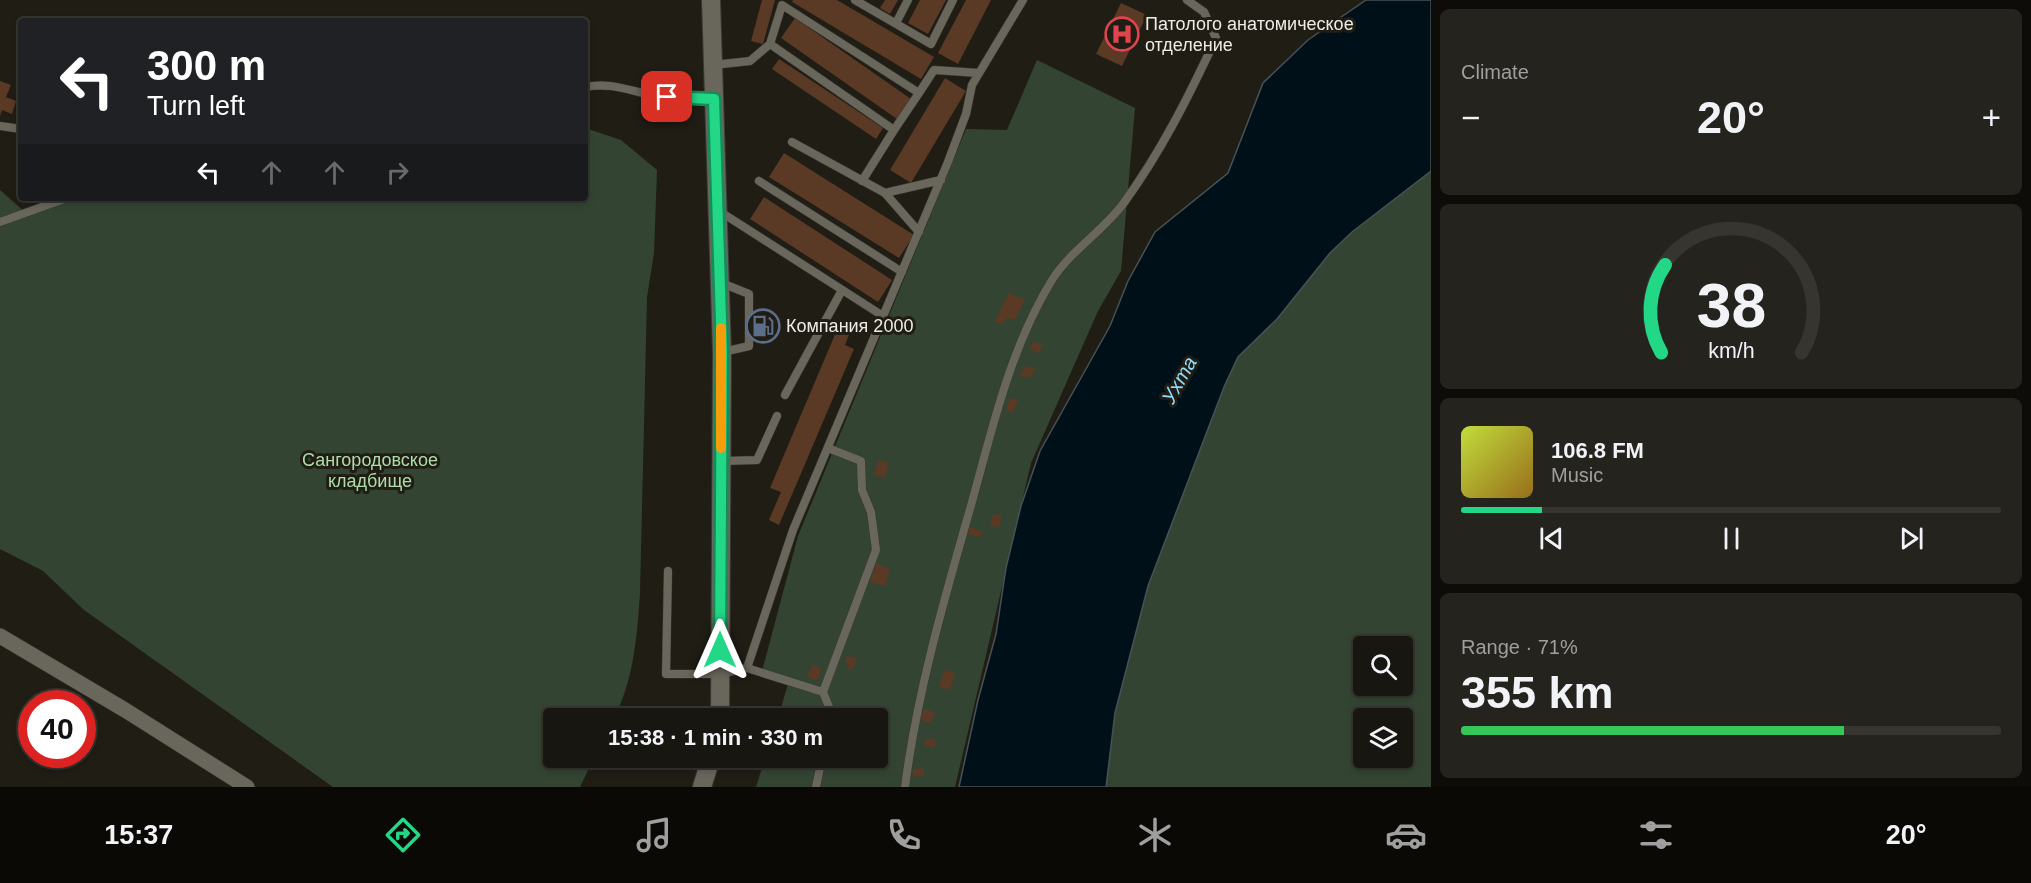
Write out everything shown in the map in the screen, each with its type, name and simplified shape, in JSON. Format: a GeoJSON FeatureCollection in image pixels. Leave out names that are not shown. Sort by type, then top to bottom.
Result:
{"type":"FeatureCollection","features":[{"type":"Feature","properties":{"kind":"street"},"geometry":{"type":"LineString","coordinates":[[711,0],[722,352],[720,708]]}},
{"type":"Feature","properties":{"kind":"street"},"geometry":{"type":"LineString","coordinates":[[0,636],[125,710],[247,787]]}},
{"type":"Feature","properties":{"kind":"street"},"geometry":{"type":"LineString","coordinates":[[702,787],[708,768]]}},
{"type":"Feature","properties":{"kind":"lane"},"geometry":{"type":"LineString","coordinates":[[855,0],[869,4],[931,44],[953,0]]}},
{"type":"Feature","properties":{"kind":"lane"},"geometry":{"type":"LineString","coordinates":[[896,23],[908,0]]}},
{"type":"Feature","properties":{"kind":"lane"},"geometry":{"type":"LineString","coordinates":[[747,668],[793,530],[940,180],[966,114],[972,86],[1023,0]]}},
{"type":"Feature","properties":{"kind":"lane"},"geometry":{"type":"LineString","coordinates":[[1187,0],[1204,12]]}},
{"type":"Feature","properties":{"kind":"lane"},"geometry":{"type":"LineString","coordinates":[[905,787],[910,751],[937,633],[1003,390],[1018,348],[1053,278],[1122,205],[1183,109],[1216,38],[1204,12],[1202,0]]}},
{"type":"Feature","properties":{"kind":"lane"},"geometry":{"type":"LineString","coordinates":[[713,65],[750,62],[770,44],[783,2],[919,93]]}},
{"type":"Feature","properties":{"kind":"lane"},"geometry":{"type":"LineString","coordinates":[[770,44],[894,130]]}},
{"type":"Feature","properties":{"kind":"lane"},"geometry":{"type":"LineString","coordinates":[[862,181],[934,70],[979,73]]}},
{"type":"Feature","properties":{"kind":"lane"},"geometry":{"type":"LineString","coordinates":[[588,86],[597,84],[622,87],[651,96],[714,99]]}},
{"type":"Feature","properties":{"kind":"lane"},"geometry":{"type":"LineString","coordinates":[[0,126],[18,129]]}},
{"type":"Feature","properties":{"kind":"lane"},"geometry":{"type":"LineString","coordinates":[[792,142],[885,194],[919,232]]}},
{"type":"Feature","properties":{"kind":"lane"},"geometry":{"type":"LineString","coordinates":[[885,194],[940,180]]}},
{"type":"Feature","properties":{"kind":"lane"},"geometry":{"type":"LineString","coordinates":[[759,181],[902,272]]}},
{"type":"Feature","properties":{"kind":"lane"},"geometry":{"type":"LineString","coordinates":[[0,222],[59,201]]}},
{"type":"Feature","properties":{"kind":"lane"},"geometry":{"type":"LineString","coordinates":[[718,210],[883,316]]}},
{"type":"Feature","properties":{"kind":"lane"},"geometry":{"type":"LineString","coordinates":[[719,282],[750,294],[749,346],[722,352]]}},
{"type":"Feature","properties":{"kind":"lane"},"geometry":{"type":"LineString","coordinates":[[785,394],[842,290]]}},
{"type":"Feature","properties":{"kind":"lane"},"geometry":{"type":"LineString","coordinates":[[721,461],[757,460],[777,416]]}},
{"type":"Feature","properties":{"kind":"lane"},"geometry":{"type":"LineString","coordinates":[[828,448],[861,461],[862,489],[871,512],[876,550],[823,692],[829,708]]}},
{"type":"Feature","properties":{"kind":"lane"},"geometry":{"type":"LineString","coordinates":[[668,571],[666,674],[720,674],[747,668],[823,692]]}},
{"type":"Feature","properties":{"kind":"lane"},"geometry":{"type":"LineString","coordinates":[[816,787],[820,768]]}},
{"type":"Feature","properties":{"kind":"green space"},"geometry":{"type":"Polygon","coordinates":[[[1037,60],[1135,108],[1121,271],[1098,311],[1031,463],[955,787],[756,787],[762,768],[888,768],[888,708],[781,708],[788,684],[761,675],[798,536],[966,129],[1007,130],[1037,60]]]}},
{"type":"Feature","properties":{"kind":"green space","name":"Сангородовское кладбище"},"geometry":{"type":"Polygon","coordinates":[[[588,129],[621,140],[657,170],[654,253],[647,297],[640,593],[636,641],[630,673],[619,708],[543,708],[543,768],[589,768],[580,787],[333,787],[84,610],[43,571],[0,549],[0,190],[26,213],[67,201],[588,201],[588,129]]]}},
{"type":"Feature","properties":{"kind":"green space"},"geometry":{"type":"Polygon","coordinates":[[[1431,171],[1431,787],[1106,787],[1115,713],[1148,586],[1224,387],[1238,357],[1277,319],[1330,253],[1352,232],[1431,171]]]}},
{"type":"Feature","properties":{"kind":"water","name":"Ухта"},"geometry":{"type":"Polygon","coordinates":[[[1366,0],[1431,0],[1431,171],[1352,232],[1330,253],[1277,319],[1238,357],[1224,387],[1148,586],[1115,713],[1106,787],[959,787],[978,700],[996,634],[1006,568],[1021,506],[1040,451],[1110,326],[1128,281],[1155,232],[1228,173],[1263,83],[1308,40],[1366,0]]]}},
{"type":"Feature","properties":{"kind":"building"},"geometry":{"type":"Polygon","coordinates":[[[762,0],[775,0],[763,44],[751,41],[762,0]]]}},
{"type":"Feature","properties":{"kind":"building"},"geometry":{"type":"Polygon","coordinates":[[[793,0],[837,0],[934,57],[921,79],[792,2],[793,0]]]}},
{"type":"Feature","properties":{"kind":"building"},"geometry":{"type":"Polygon","coordinates":[[[885,0],[898,0],[890,14],[880,8],[885,0]]]}},
{"type":"Feature","properties":{"kind":"building"},"geometry":{"type":"Polygon","coordinates":[[[920,0],[946,0],[928,34],[908,23],[920,0]]]}},
{"type":"Feature","properties":{"kind":"building"},"geometry":{"type":"Polygon","coordinates":[[[966,0],[991,0],[958,64],[938,53],[966,0]]]}},
{"type":"Feature","properties":{"kind":"building","name":"Патолого анатомическое отделение"},"geometry":{"type":"Polygon","coordinates":[[[1121,3],[1147,15],[1122,66],[1096,54],[1121,3]]]}},
{"type":"Feature","properties":{"kind":"building"},"geometry":{"type":"Polygon","coordinates":[[[795,18],[911,99],[897,119],[781,38],[795,18]]]}},
{"type":"Feature","properties":{"kind":"building"},"geometry":{"type":"Polygon","coordinates":[[[779,59],[883,128],[876,139],[772,69],[779,59]]]}},
{"type":"Feature","properties":{"kind":"building"},"geometry":{"type":"Polygon","coordinates":[[[945,78],[966,91],[911,183],[890,170],[945,78]]]}},
{"type":"Feature","properties":{"kind":"building"},"geometry":{"type":"Polygon","coordinates":[[[0,81],[11,85],[6,97],[16,101],[12,114],[2,110],[0,116],[0,81]]]}},
{"type":"Feature","properties":{"kind":"building"},"geometry":{"type":"Polygon","coordinates":[[[784,153],[914,235],[899,258],[769,177],[784,153]]]}},
{"type":"Feature","properties":{"kind":"building"},"geometry":{"type":"Polygon","coordinates":[[[764,197],[892,280],[878,302],[750,219],[764,197]]]}},
{"type":"Feature","properties":{"kind":"building"},"geometry":{"type":"Polygon","coordinates":[[[1009,293],[1025,300],[1015,320],[1007,318],[1003,324],[994,322],[1009,293]]]}},
{"type":"Feature","properties":{"kind":"building"},"geometry":{"type":"Polygon","coordinates":[[[755,311],[772,311],[772,342],[755,342],[755,311]]]}},
{"type":"Feature","properties":{"kind":"building"},"geometry":{"type":"Polygon","coordinates":[[[839,325],[851,330],[845,345],[854,349],[779,525],[769,520],[781,492],[770,488],[839,325]]]}},
{"type":"Feature","properties":{"kind":"building"},"geometry":{"type":"Polygon","coordinates":[[[1033,341],[1043,345],[1039,353],[1030,349],[1033,341]]]}},
{"type":"Feature","properties":{"kind":"building"},"geometry":{"type":"Polygon","coordinates":[[[1025,366],[1036,369],[1030,378],[1019,375],[1025,366]]]}},
{"type":"Feature","properties":{"kind":"building"},"geometry":{"type":"Polygon","coordinates":[[[1010,398],[1018,400],[1013,413],[1006,410],[1010,398]]]}},
{"type":"Feature","properties":{"kind":"building"},"geometry":{"type":"Polygon","coordinates":[[[878,460],[889,463],[885,478],[874,475],[878,460]]]}},
{"type":"Feature","properties":{"kind":"building"},"geometry":{"type":"Polygon","coordinates":[[[993,514],[1002,516],[999,528],[990,525],[993,514]]]}},
{"type":"Feature","properties":{"kind":"building"},"geometry":{"type":"Polygon","coordinates":[[[968,526],[982,531],[980,538],[966,533],[968,526]]]}},
{"type":"Feature","properties":{"kind":"building"},"geometry":{"type":"Polygon","coordinates":[[[876,563],[890,569],[885,586],[870,582],[876,563]]]}},
{"type":"Feature","properties":{"kind":"building"},"geometry":{"type":"Polygon","coordinates":[[[847,656],[857,658],[852,670],[847,669],[849,665],[845,662],[847,656]]]}},
{"type":"Feature","properties":{"kind":"building"},"geometry":{"type":"Polygon","coordinates":[[[812,665],[822,669],[817,681],[807,676],[812,665]]]}},
{"type":"Feature","properties":{"kind":"building"},"geometry":{"type":"Polygon","coordinates":[[[944,670],[955,673],[950,690],[939,687],[944,670]]]}},
{"type":"Feature","properties":{"kind":"building"},"geometry":{"type":"Polygon","coordinates":[[[924,709],[935,712],[931,723],[920,720],[924,709]]]}},
{"type":"Feature","properties":{"kind":"building"},"geometry":{"type":"Polygon","coordinates":[[[926,738],[936,740],[934,748],[924,745],[926,738]]]}},
{"type":"Feature","properties":{"kind":"building"},"geometry":{"type":"Polygon","coordinates":[[[924,768],[924,776],[913,777],[913,769],[924,768]]]}},
{"type":"Feature","properties":{"kind":"slow traffic"},"geometry":{"type":"LineString","coordinates":[[721,328],[721,448]]}},
{"type":"Feature","properties":{"kind":"place","name":"Патолого анатомическое отделение"},"geometry":{"type":"Point","coordinates":[1122,34]}},
{"type":"Feature","properties":{"kind":"place","name":"Компания 2000"},"geometry":{"type":"Point","coordinates":[763,326]}},
{"type":"Feature","properties":{"kind":"route"},"geometry":{"type":"LineString","coordinates":[[667,97],[714,99],[722,352],[720,650]]}}]}
